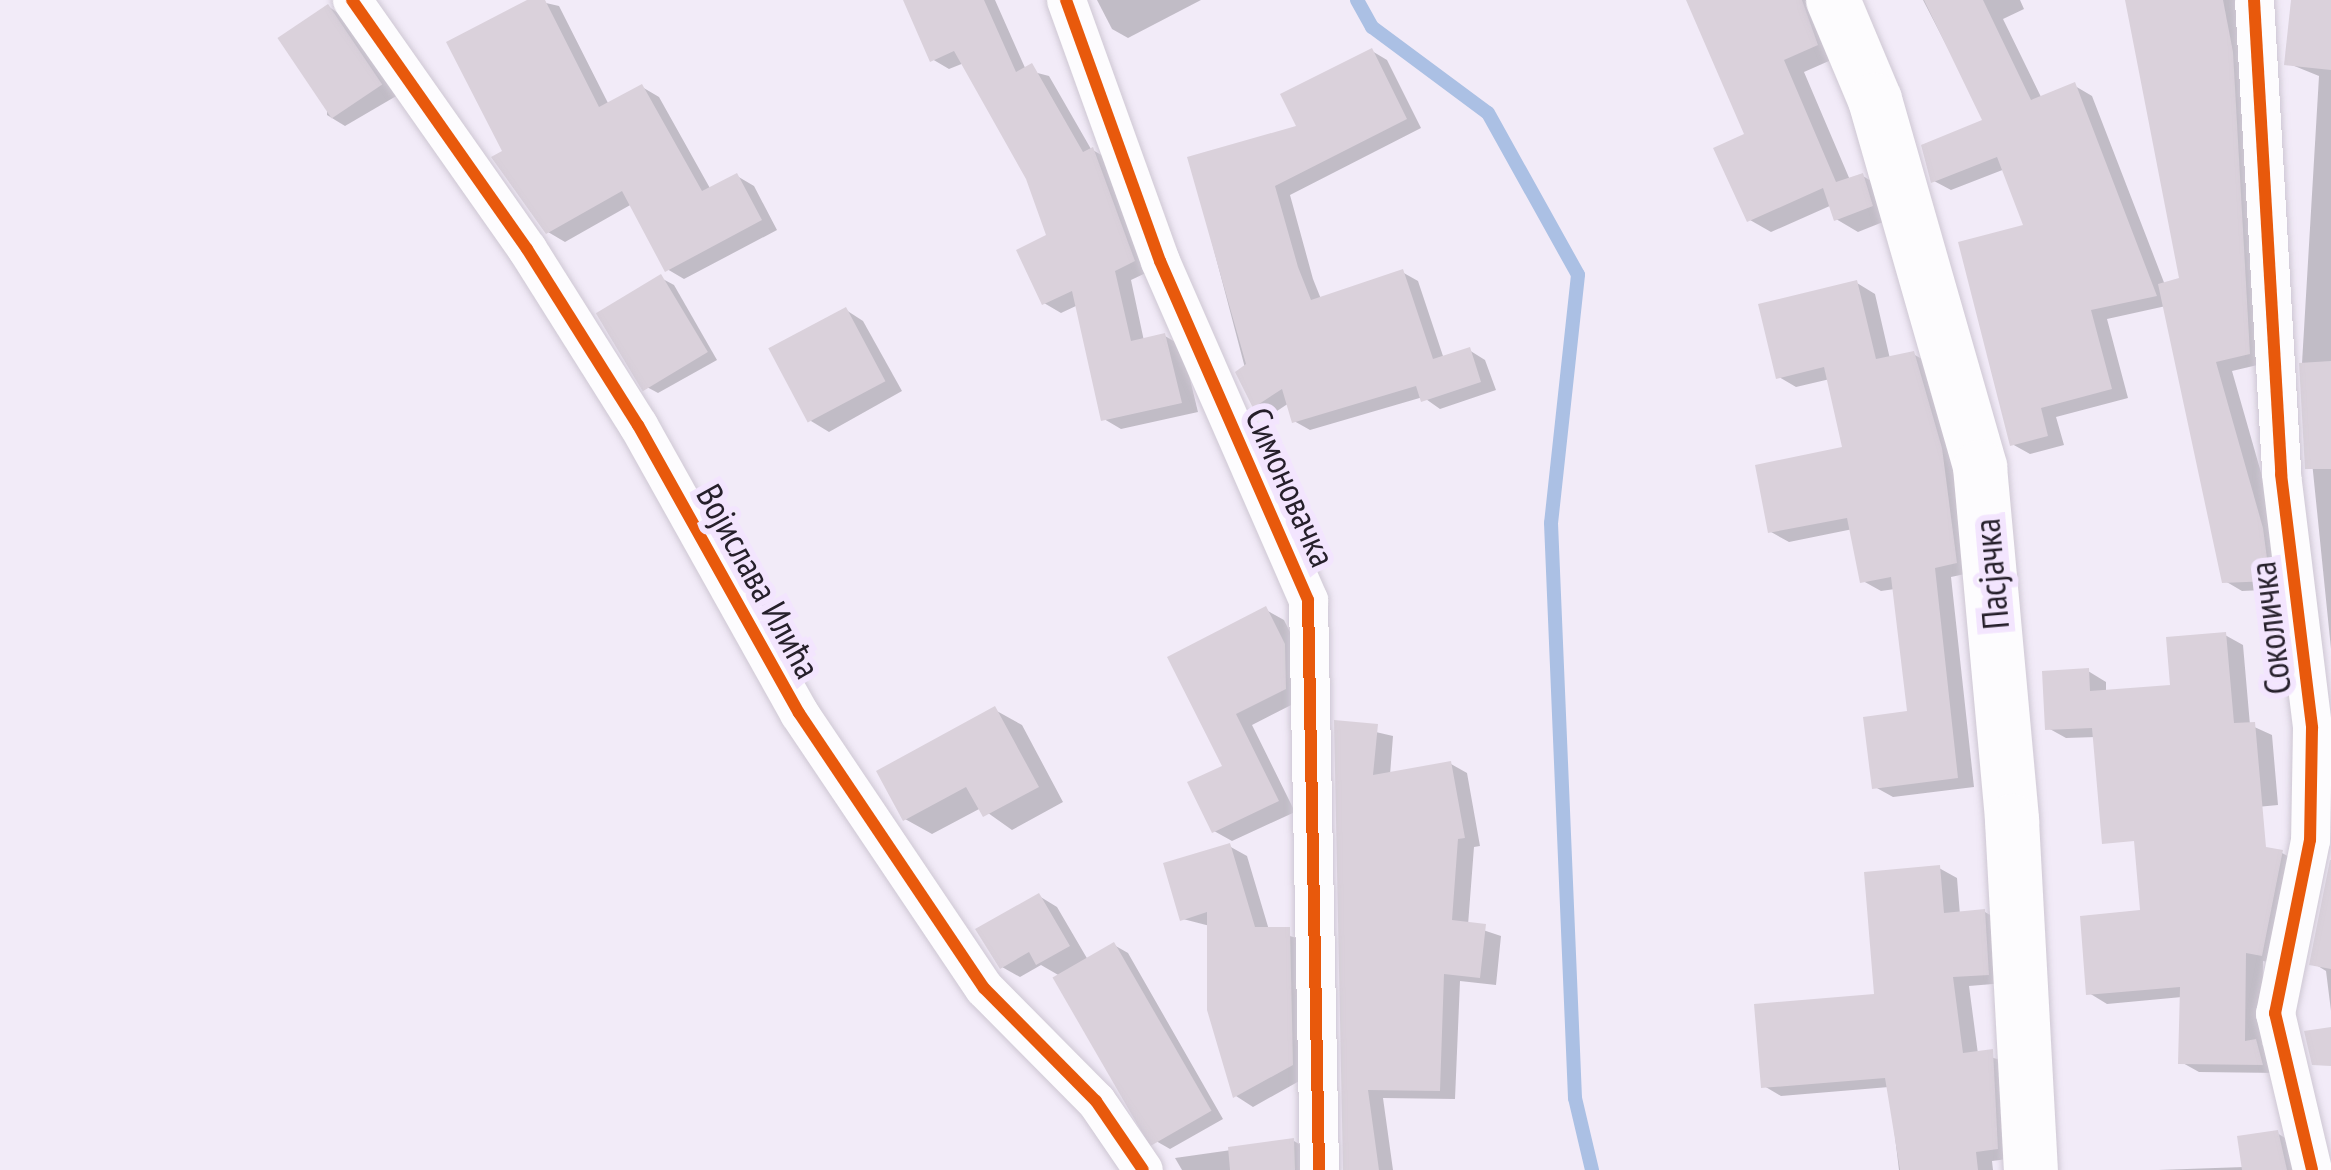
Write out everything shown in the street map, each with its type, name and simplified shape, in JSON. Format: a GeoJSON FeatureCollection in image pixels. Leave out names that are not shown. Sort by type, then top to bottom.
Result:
{"type":"FeatureCollection","features":[{"type":"Feature","properties":{"kind":"main road","name":"Пасјачка"},"geometry":{"type":"LineString","coordinates":[[1833,0],[1875,100],[1980,467],[2012,821],[2031,1170]]}},
{"type":"Feature","properties":{"kind":"street","name":"Војислава Илића"},"geometry":{"type":"LineString","coordinates":[[352,0],[527,249],[638,424],[800,713],[984,988],[1096,1101],[1143,1170]]}},
{"type":"Feature","properties":{"kind":"street","name":"Симоновачка"},"geometry":{"type":"LineString","coordinates":[[1066,0],[1160,262],[1308,600],[1318,1170]]}},
{"type":"Feature","properties":{"kind":"street","name":"Соколичка"},"geometry":{"type":"LineString","coordinates":[[2254,0],[2281,474],[2312,728],[2310,841],[2275,1013],[2312,1170]]}},
{"type":"Feature","properties":{"kind":"building"},"geometry":{"type":"Polygon","coordinates":[[[527,0],[545,0],[599,107],[642,84],[702,191],[737,173],[762,220],[665,272],[622,191],[546,234],[491,157],[502,151],[446,42],[527,0]]]}},
{"type":"Feature","properties":{"kind":"building"},"geometry":{"type":"Polygon","coordinates":[[[903,0],[984,0],[1016,72],[1032,63],[1083,152],[1093,147],[1135,261],[1115,271],[1131,341],[1165,333],[1182,403],[1101,421],[1072,291],[1042,305],[1016,250],[1046,235],[1026,179],[954,51],[930,62],[903,0]]]}},
{"type":"Feature","properties":{"kind":"building"},"geometry":{"type":"Polygon","coordinates":[[[1686,0],[1802,0],[1818,45],[1784,60],[1836,182],[1863,173],[1873,206],[1834,221],[1823,188],[1747,222],[1713,148],[1744,134],[1686,0]]]}},
{"type":"Feature","properties":{"kind":"building"},"geometry":{"type":"Polygon","coordinates":[[[1924,0],[1983,0],[2031,100],[2075,82],[2157,296],[2091,310],[2112,389],[2041,408],[2048,436],[2010,446],[1958,242],[2023,225],[1997,157],[1931,183],[1921,145],[1982,120],[1924,0]]]}},
{"type":"Feature","properties":{"kind":"building"},"geometry":{"type":"Polygon","coordinates":[[[2125,0],[2223,0],[2233,52],[2250,354],[2216,362],[2263,528],[2270,581],[2222,583],[2158,284],[2179,278],[2125,0]]]}},
{"type":"Feature","properties":{"kind":"building"},"geometry":{"type":"Polygon","coordinates":[[[2291,0],[2331,0],[2331,70],[2284,65],[2291,0]]]}},
{"type":"Feature","properties":{"kind":"building"},"geometry":{"type":"Polygon","coordinates":[[[328,4],[382,84],[332,119],[277,38],[328,4]]]}},
{"type":"Feature","properties":{"kind":"building"},"geometry":{"type":"Polygon","coordinates":[[[1372,48],[1407,119],[1275,186],[1298,267],[1311,300],[1403,269],[1433,359],[1470,347],[1481,382],[1421,402],[1416,386],[1292,423],[1282,389],[1253,408],[1235,372],[1246,364],[1187,157],[1296,126],[1280,94],[1372,48]]]}},
{"type":"Feature","properties":{"kind":"building"},"geometry":{"type":"Polygon","coordinates":[[[661,274],[708,352],[643,391],[596,313],[661,274]]]}},
{"type":"Feature","properties":{"kind":"building"},"geometry":{"type":"Polygon","coordinates":[[[1857,280],[1876,359],[1914,351],[1942,448],[1957,563],[1935,568],[1958,778],[1872,789],[1863,717],[1907,711],[1891,577],[1860,583],[1847,518],[1768,533],[1755,465],[1842,447],[1824,367],[1776,379],[1758,304],[1857,280]]]}},
{"type":"Feature","properties":{"kind":"building"},"geometry":{"type":"Polygon","coordinates":[[[846,307],[885,381],[808,422],[768,348],[846,307]]]}},
{"type":"Feature","properties":{"kind":"building"},"geometry":{"type":"Polygon","coordinates":[[[2331,361],[2331,469],[2305,469],[2299,363],[2331,361]]]}},
{"type":"Feature","properties":{"kind":"building"},"geometry":{"type":"Polygon","coordinates":[[[1266,606],[1285,644],[1286,689],[1236,714],[1279,801],[1212,833],[1187,782],[1222,766],[1167,657],[1266,606]]]}},
{"type":"Feature","properties":{"kind":"building"},"geometry":{"type":"Polygon","coordinates":[[[2226,632],[2234,723],[2255,722],[2266,847],[2283,850],[2262,956],[2246,953],[2245,1041],[2256,1039],[2263,1065],[2178,1064],[2180,987],[2086,995],[2080,916],[2140,910],[2134,841],[2102,844],[2092,728],[2045,730],[2042,671],[2089,668],[2090,691],[2170,685],[2166,637],[2226,632]]]}},
{"type":"Feature","properties":{"kind":"building"},"geometry":{"type":"Polygon","coordinates":[[[995,706],[1039,787],[983,817],[966,787],[903,821],[876,771],[995,706]]]}},
{"type":"Feature","properties":{"kind":"building"},"geometry":{"type":"Polygon","coordinates":[[[1334,720],[1378,724],[1373,775],[1451,761],[1465,838],[1458,839],[1452,920],[1486,924],[1480,978],[1444,974],[1440,1091],[1368,1090],[1379,1170],[1343,1170],[1334,720]]]}},
{"type":"Feature","properties":{"kind":"building"},"geometry":{"type":"Polygon","coordinates":[[[1230,843],[1255,927],[1290,927],[1293,1065],[1233,1098],[1207,1010],[1207,912],[1180,921],[1163,863],[1230,843]]]}},
{"type":"Feature","properties":{"kind":"building"},"geometry":{"type":"Polygon","coordinates":[[[2331,860],[2331,969],[2309,965],[2331,860]]]}},
{"type":"Feature","properties":{"kind":"building"},"geometry":{"type":"Polygon","coordinates":[[[1940,865],[1944,913],[1985,909],[1989,975],[1953,977],[1963,1053],[1993,1049],[1998,1149],[1976,1152],[1978,1170],[1900,1170],[1885,1078],[1761,1088],[1754,1004],[1874,994],[1864,872],[1940,865]]]}},
{"type":"Feature","properties":{"kind":"building"},"geometry":{"type":"Polygon","coordinates":[[[1039,893],[1070,946],[1036,965],[1029,952],[1000,969],[975,929],[1039,893]]]}},
{"type":"Feature","properties":{"kind":"building"},"geometry":{"type":"Polygon","coordinates":[[[1114,942],[1212,1111],[1150,1146],[1053,978],[1114,942]]]}},
{"type":"Feature","properties":{"kind":"building"},"geometry":{"type":"Polygon","coordinates":[[[2331,1027],[2331,1066],[2312,1065],[2304,1031],[2331,1027]]]}},
{"type":"Feature","properties":{"kind":"building"},"geometry":{"type":"Polygon","coordinates":[[[2278,1130],[2287,1170],[2242,1170],[2237,1136],[2278,1130]]]}},
{"type":"Feature","properties":{"kind":"building"},"geometry":{"type":"Polygon","coordinates":[[[1294,1138],[1295,1170],[1230,1170],[1228,1147],[1294,1138]]]}},
{"type":"Feature","properties":{"kind":"waterway"},"geometry":{"type":"LineString","coordinates":[[1357,0],[1372,27],[1488,113],[1578,275],[1551,523],[1575,1098],[1592,1170]]}},
{"type":"Feature","properties":{"kind":"cycle path"},"geometry":{"type":"LineString","coordinates":[[352,0],[527,249],[638,425],[799,713],[984,988],[1096,1101],[1143,1170]]}},
{"type":"Feature","properties":{"kind":"cycle path"},"geometry":{"type":"LineString","coordinates":[[1066,0],[1160,261],[1308,600],[1319,1170]]}},
{"type":"Feature","properties":{"kind":"cycle path"},"geometry":{"type":"LineString","coordinates":[[2254,0],[2281,474],[2312,728],[2310,840],[2275,1013],[2312,1170]]}}]}
